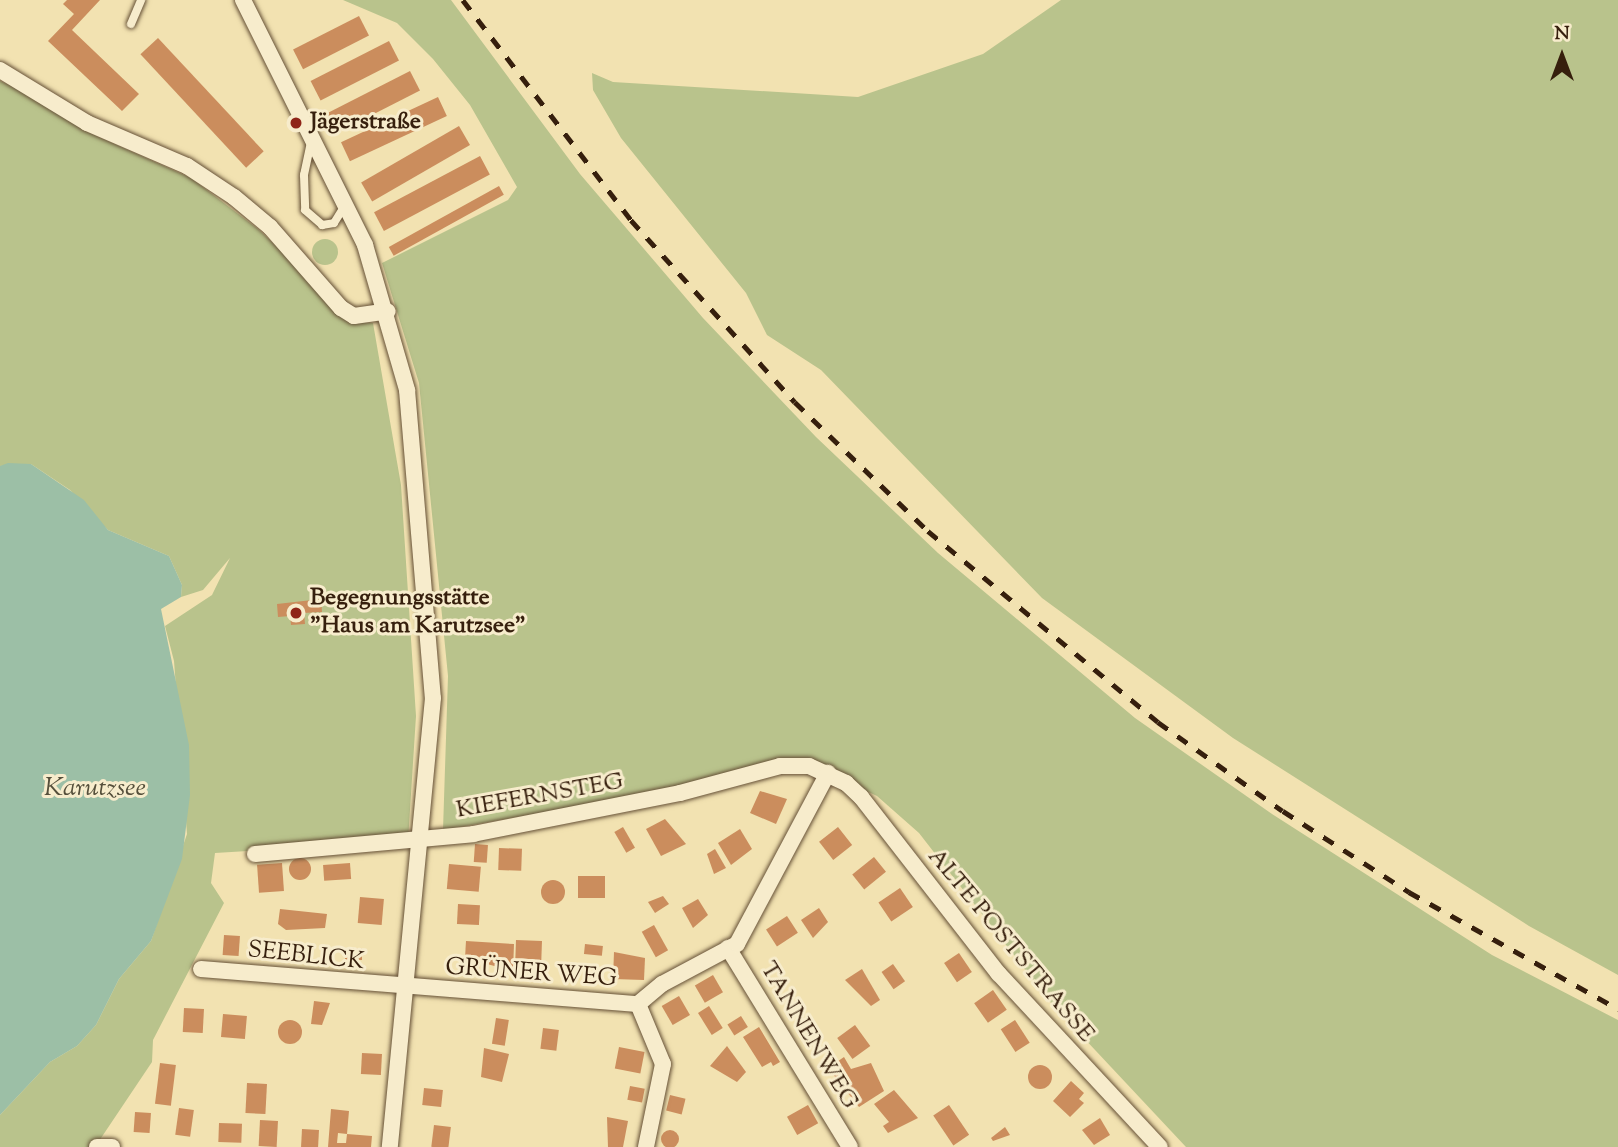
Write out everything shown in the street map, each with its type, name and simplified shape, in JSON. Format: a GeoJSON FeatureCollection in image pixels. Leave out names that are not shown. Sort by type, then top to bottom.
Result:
{"type":"FeatureCollection","features":[{"type":"Feature","properties":{"kind":"street"},"geometry":{"type":"LineString","coordinates":[[243,0],[346,205],[388,310],[407,390],[432,657],[421,840],[390,1147]]}},
{"type":"Feature","properties":{"kind":"street"},"geometry":{"type":"LineString","coordinates":[[0,70],[87,122],[187,166],[234,197],[270,227],[341,308],[354,316],[388,310]]}},
{"type":"Feature","properties":{"kind":"street","name":"KIEFERNSTEG"},"geometry":{"type":"LineString","coordinates":[[255,854],[421,840],[680,793],[780,766],[828,773]]}},
{"type":"Feature","properties":{"kind":"street","name":"GRÜNER WEG"},"geometry":{"type":"LineString","coordinates":[[406,989],[638,1003],[745,934],[828,773]]}},
{"type":"Feature","properties":{"kind":"street","name":"ALTE POSTSTRASSE"},"geometry":{"type":"LineString","coordinates":[[828,773],[861,797],[999,974],[1160,1147]]}},
{"type":"Feature","properties":{"kind":"street","name":"TANNENWEG"},"geometry":{"type":"LineString","coordinates":[[728,947],[850,1147]]}},
{"type":"Feature","properties":{"kind":"street","name":"SEEBLICK"},"geometry":{"type":"LineString","coordinates":[[201,969],[406,989]]}},
{"type":"Feature","properties":{"kind":"street"},"geometry":{"type":"LineString","coordinates":[[638,1003],[663,1064],[646,1147]]}},
{"type":"Feature","properties":{"kind":"street"},"geometry":{"type":"LineString","coordinates":[[97,1147],[112,1147]]}},
{"type":"Feature","properties":{"kind":"lane"},"geometry":{"type":"LineString","coordinates":[[131,24],[141,0]]}},
{"type":"Feature","properties":{"kind":"lane"},"geometry":{"type":"LineString","coordinates":[[313,136],[304,175],[305,210],[322,225],[334,223],[346,205]]}},
{"type":"Feature","properties":{"kind":"shaded area"},"geometry":{"type":"Polygon","coordinates":[[[343,0],[451,0],[580,174],[703,318],[816,437],[938,553],[1135,718],[1272,814],[1492,955],[1618,1020],[1618,1147],[1186,1147],[1051,1003],[919,833],[877,796],[811,765],[443,830],[448,676],[419,383],[382,263],[508,200],[517,187],[470,105],[433,59],[397,23],[343,0]]]}},
{"type":"Feature","properties":{"kind":"shaded area"},"geometry":{"type":"Polygon","coordinates":[[[1061,0],[1618,0],[1618,975],[1529,926],[1233,738],[1042,598],[821,370],[767,335],[746,293],[621,138],[593,90],[592,73],[613,82],[858,97],[983,54],[1061,0]]]}},
{"type":"Feature","properties":{"kind":"shaded area"},"geometry":{"type":"Polygon","coordinates":[[[0,81],[46,101],[83,130],[191,178],[258,229],[355,321],[373,323],[401,485],[416,716],[408,841],[215,853],[211,883],[224,903],[153,1040],[152,1062],[95,1147],[0,1147],[0,1115],[50,1062],[77,1046],[96,1025],[119,979],[151,941],[187,834],[174,661],[165,626],[212,595],[230,558],[203,590],[181,597],[182,585],[169,556],[108,530],[70,490],[31,464],[0,466],[0,81]]]}},
{"type":"Feature","properties":{"kind":"shaded area"},"geometry":{"type":"Polygon","coordinates":[[[325,239],[334,243],[338,252],[334,261],[325,265],[316,261],[312,252],[316,243],[325,239]]]}},
{"type":"Feature","properties":{"kind":"water","name":"Karutzsee"},"geometry":{"type":"Polygon","coordinates":[[[8,463],[31,464],[84,500],[108,530],[169,556],[182,585],[181,597],[161,609],[189,745],[190,795],[182,859],[151,941],[119,979],[96,1025],[77,1046],[50,1062],[0,1115],[0,466],[8,463]]]}},
{"type":"Feature","properties":{"kind":"building"},"geometry":{"type":"Polygon","coordinates":[[[67,0],[100,0],[72,30],[139,94],[122,111],[48,41],[74,14],[63,4],[67,0]]]}},
{"type":"Feature","properties":{"kind":"building"},"geometry":{"type":"Polygon","coordinates":[[[359,16],[369,36],[303,69],[293,50],[359,16]]]}},
{"type":"Feature","properties":{"kind":"building"},"geometry":{"type":"Polygon","coordinates":[[[158,38],[264,151],[246,168],[140,54],[158,38]]]}},
{"type":"Feature","properties":{"kind":"building"},"geometry":{"type":"Polygon","coordinates":[[[389,41],[399,61],[321,101],[311,81],[389,41]]]}},
{"type":"Feature","properties":{"kind":"building"},"geometry":{"type":"Polygon","coordinates":[[[410,71],[420,91],[337,133],[327,113],[410,71]]]}},
{"type":"Feature","properties":{"kind":"building"},"geometry":{"type":"Polygon","coordinates":[[[438,97],[447,116],[350,161],[341,142],[438,97]]]}},
{"type":"Feature","properties":{"kind":"building"},"geometry":{"type":"Polygon","coordinates":[[[459,126],[470,145],[372,202],[361,182],[459,126]]]}},
{"type":"Feature","properties":{"kind":"building"},"geometry":{"type":"Polygon","coordinates":[[[480,156],[490,175],[384,231],[374,212],[480,156]]]}},
{"type":"Feature","properties":{"kind":"building"},"geometry":{"type":"Polygon","coordinates":[[[499,186],[504,195],[394,256],[389,247],[499,186]]]}},
{"type":"Feature","properties":{"kind":"building","name":"Begegnungsstätte \"Haus am Karutzsee\""},"geometry":{"type":"Polygon","coordinates":[[[321,599],[322,612],[304,613],[305,624],[291,625],[290,616],[278,617],[277,604],[321,599]]]}},
{"type":"Feature","properties":{"kind":"building"},"geometry":{"type":"Polygon","coordinates":[[[760,791],[787,799],[776,824],[750,813],[760,791]]]}},
{"type":"Feature","properties":{"kind":"building"},"geometry":{"type":"Polygon","coordinates":[[[665,819],[686,844],[661,856],[646,829],[665,819]]]}},
{"type":"Feature","properties":{"kind":"building"},"geometry":{"type":"Polygon","coordinates":[[[623,827],[635,848],[626,853],[614,832],[623,827]]]}},
{"type":"Feature","properties":{"kind":"building"},"geometry":{"type":"Polygon","coordinates":[[[838,827],[852,845],[833,860],[819,842],[838,827]]]}},
{"type":"Feature","properties":{"kind":"building"},"geometry":{"type":"Polygon","coordinates":[[[740,829],[752,849],[731,865],[718,843],[740,829]]]}},
{"type":"Feature","properties":{"kind":"building"},"geometry":{"type":"Polygon","coordinates":[[[475,844],[488,845],[487,863],[474,862],[475,844]]]}},
{"type":"Feature","properties":{"kind":"building"},"geometry":{"type":"Polygon","coordinates":[[[499,848],[522,849],[521,871],[498,870],[499,848]]]}},
{"type":"Feature","properties":{"kind":"building"},"geometry":{"type":"Polygon","coordinates":[[[715,849],[726,868],[714,874],[707,854],[715,849]]]}},
{"type":"Feature","properties":{"kind":"building"},"geometry":{"type":"Polygon","coordinates":[[[874,857],[886,872],[864,889],[852,875],[874,857]]]}},
{"type":"Feature","properties":{"kind":"building"},"geometry":{"type":"Polygon","coordinates":[[[300,858],[308,861],[311,869],[308,877],[300,880],[292,877],[289,869],[292,861],[300,858]]]}},
{"type":"Feature","properties":{"kind":"building"},"geometry":{"type":"Polygon","coordinates":[[[282,863],[284,891],[259,893],[257,865],[282,863]]]}},
{"type":"Feature","properties":{"kind":"building"},"geometry":{"type":"Polygon","coordinates":[[[350,863],[351,879],[324,881],[323,865],[350,863]]]}},
{"type":"Feature","properties":{"kind":"building"},"geometry":{"type":"Polygon","coordinates":[[[449,864],[481,867],[479,892],[447,889],[449,864]]]}},
{"type":"Feature","properties":{"kind":"building"},"geometry":{"type":"Polygon","coordinates":[[[578,876],[605,876],[605,898],[578,898],[578,876]]]}},
{"type":"Feature","properties":{"kind":"building"},"geometry":{"type":"Polygon","coordinates":[[[553,880],[562,883],[565,892],[562,901],[553,904],[544,901],[541,892],[544,883],[553,880]]]}},
{"type":"Feature","properties":{"kind":"building"},"geometry":{"type":"Polygon","coordinates":[[[900,888],[913,907],[891,922],[878,903],[900,888]]]}},
{"type":"Feature","properties":{"kind":"building"},"geometry":{"type":"Polygon","coordinates":[[[663,896],[669,904],[655,913],[648,902],[663,896]]]}},
{"type":"Feature","properties":{"kind":"building"},"geometry":{"type":"Polygon","coordinates":[[[360,897],[384,899],[382,925],[358,923],[360,897]]]}},
{"type":"Feature","properties":{"kind":"building"},"geometry":{"type":"Polygon","coordinates":[[[698,899],[708,915],[693,928],[682,908],[698,899]]]}},
{"type":"Feature","properties":{"kind":"building"},"geometry":{"type":"Polygon","coordinates":[[[458,904],[480,905],[479,925],[457,924],[458,904]]]}},
{"type":"Feature","properties":{"kind":"building"},"geometry":{"type":"Polygon","coordinates":[[[819,908],[828,922],[813,938],[801,920],[819,908]]]}},
{"type":"Feature","properties":{"kind":"building"},"geometry":{"type":"Polygon","coordinates":[[[280,909],[327,914],[325,928],[286,930],[278,924],[280,909]]]}},
{"type":"Feature","properties":{"kind":"building"},"geometry":{"type":"Polygon","coordinates":[[[787,916],[798,933],[777,946],[766,930],[787,916]]]}},
{"type":"Feature","properties":{"kind":"building"},"geometry":{"type":"Polygon","coordinates":[[[654,925],[668,950],[656,957],[642,932],[654,925]]]}},
{"type":"Feature","properties":{"kind":"building"},"geometry":{"type":"Polygon","coordinates":[[[224,935],[240,936],[239,956],[223,955],[224,935]]]}},
{"type":"Feature","properties":{"kind":"building"},"geometry":{"type":"Polygon","coordinates":[[[516,940],[542,941],[541,960],[515,959],[516,940]]]}},
{"type":"Feature","properties":{"kind":"building"},"geometry":{"type":"Polygon","coordinates":[[[466,941],[514,944],[513,971],[465,958],[466,941]]]}},
{"type":"Feature","properties":{"kind":"building"},"geometry":{"type":"Polygon","coordinates":[[[585,944],[603,946],[602,956],[584,954],[585,944]]]}},
{"type":"Feature","properties":{"kind":"building"},"geometry":{"type":"Polygon","coordinates":[[[345,948],[362,948],[362,960],[345,960],[345,948]]]}},
{"type":"Feature","properties":{"kind":"building"},"geometry":{"type":"Polygon","coordinates":[[[614,952],[645,958],[644,980],[613,979],[614,952]]]}},
{"type":"Feature","properties":{"kind":"building"},"geometry":{"type":"Polygon","coordinates":[[[959,953],[972,972],[957,982],[944,963],[959,953]]]}},
{"type":"Feature","properties":{"kind":"building"},"geometry":{"type":"Polygon","coordinates":[[[893,964],[905,981],[894,989],[882,972],[893,964]]]}},
{"type":"Feature","properties":{"kind":"building"},"geometry":{"type":"Polygon","coordinates":[[[862,969],[880,1000],[871,1006],[845,980],[862,969]]]}},
{"type":"Feature","properties":{"kind":"building"},"geometry":{"type":"Polygon","coordinates":[[[713,975],[723,992],[705,1003],[695,986],[713,975]]]}},
{"type":"Feature","properties":{"kind":"building"},"geometry":{"type":"Polygon","coordinates":[[[993,990],[1007,1010],[988,1023],[974,1003],[993,990]]]}},
{"type":"Feature","properties":{"kind":"building"},"geometry":{"type":"Polygon","coordinates":[[[679,996],[690,1015],[673,1025],[662,1006],[679,996]]]}},
{"type":"Feature","properties":{"kind":"building"},"geometry":{"type":"Polygon","coordinates":[[[314,1001],[330,1003],[322,1025],[311,1024],[314,1001]]]}},
{"type":"Feature","properties":{"kind":"building"},"geometry":{"type":"Polygon","coordinates":[[[709,1006],[723,1028],[712,1035],[698,1013],[709,1006]]]}},
{"type":"Feature","properties":{"kind":"building"},"geometry":{"type":"Polygon","coordinates":[[[184,1008],[204,1009],[203,1033],[183,1032],[184,1008]]]}},
{"type":"Feature","properties":{"kind":"building"},"geometry":{"type":"Polygon","coordinates":[[[223,1014],[247,1016],[245,1039],[221,1037],[223,1014]]]}},
{"type":"Feature","properties":{"kind":"building"},"geometry":{"type":"Polygon","coordinates":[[[741,1016],[748,1027],[734,1036],[727,1024],[741,1016]]]}},
{"type":"Feature","properties":{"kind":"building"},"geometry":{"type":"Polygon","coordinates":[[[496,1018],[509,1020],[505,1046],[492,1044],[496,1018]]]}},
{"type":"Feature","properties":{"kind":"building"},"geometry":{"type":"Polygon","coordinates":[[[285,1020],[295,1020],[302,1027],[302,1037],[295,1044],[285,1044],[278,1037],[278,1027],[285,1020]]]}},
{"type":"Feature","properties":{"kind":"building"},"geometry":{"type":"Polygon","coordinates":[[[1015,1020],[1030,1043],[1015,1052],[1001,1029],[1015,1020]]]}},
{"type":"Feature","properties":{"kind":"building"},"geometry":{"type":"Polygon","coordinates":[[[855,1025],[870,1046],[852,1059],[837,1038],[855,1025]]]}},
{"type":"Feature","properties":{"kind":"building"},"geometry":{"type":"Polygon","coordinates":[[[759,1027],[780,1062],[773,1066],[771,1062],[762,1067],[743,1037],[759,1027]]]}},
{"type":"Feature","properties":{"kind":"building"},"geometry":{"type":"Polygon","coordinates":[[[543,1028],[559,1030],[556,1051],[540,1049],[543,1028]]]}},
{"type":"Feature","properties":{"kind":"building"},"geometry":{"type":"Polygon","coordinates":[[[727,1046],[746,1072],[737,1082],[710,1066],[727,1046]]]}},
{"type":"Feature","properties":{"kind":"building"},"geometry":{"type":"Polygon","coordinates":[[[619,1047],[645,1052],[640,1074],[615,1069],[619,1047]]]}},
{"type":"Feature","properties":{"kind":"building"},"geometry":{"type":"Polygon","coordinates":[[[484,1048],[509,1054],[502,1082],[481,1077],[484,1048]]]}},
{"type":"Feature","properties":{"kind":"building"},"geometry":{"type":"Polygon","coordinates":[[[362,1053],[382,1054],[381,1075],[361,1074],[362,1053]]]}},
{"type":"Feature","properties":{"kind":"building"},"geometry":{"type":"Polygon","coordinates":[[[844,1057],[851,1069],[871,1063],[884,1091],[859,1107],[828,1068],[844,1057]]]}},
{"type":"Feature","properties":{"kind":"building"},"geometry":{"type":"Polygon","coordinates":[[[160,1063],[176,1065],[171,1106],[155,1104],[160,1063]]]}},
{"type":"Feature","properties":{"kind":"building"},"geometry":{"type":"Polygon","coordinates":[[[1040,1065],[1048,1069],[1052,1077],[1048,1085],[1040,1089],[1032,1085],[1028,1077],[1032,1069],[1040,1065]]]}},
{"type":"Feature","properties":{"kind":"building"},"geometry":{"type":"Polygon","coordinates":[[[1071,1081],[1084,1093],[1079,1099],[1084,1103],[1070,1117],[1053,1101],[1071,1081]]]}},
{"type":"Feature","properties":{"kind":"building"},"geometry":{"type":"Polygon","coordinates":[[[247,1083],[267,1084],[265,1114],[245,1113],[247,1083]]]}},
{"type":"Feature","properties":{"kind":"building"},"geometry":{"type":"Polygon","coordinates":[[[630,1086],[645,1089],[642,1103],[627,1100],[630,1086]]]}},
{"type":"Feature","properties":{"kind":"building"},"geometry":{"type":"Polygon","coordinates":[[[424,1088],[443,1090],[441,1107],[422,1105],[424,1088]]]}},
{"type":"Feature","properties":{"kind":"building"},"geometry":{"type":"Polygon","coordinates":[[[894,1090],[918,1118],[888,1133],[883,1126],[889,1122],[874,1104],[894,1090]]]}},
{"type":"Feature","properties":{"kind":"building"},"geometry":{"type":"Polygon","coordinates":[[[670,1095],[686,1099],[682,1114],[666,1111],[670,1095]]]}},
{"type":"Feature","properties":{"kind":"building"},"geometry":{"type":"Polygon","coordinates":[[[808,1105],[818,1123],[797,1135],[787,1117],[808,1105]]]}},
{"type":"Feature","properties":{"kind":"building"},"geometry":{"type":"Polygon","coordinates":[[[949,1105],[969,1135],[953,1145],[933,1116],[949,1105]]]}},
{"type":"Feature","properties":{"kind":"building"},"geometry":{"type":"Polygon","coordinates":[[[179,1108],[194,1110],[190,1137],[175,1135],[179,1108]]]}},
{"type":"Feature","properties":{"kind":"building"},"geometry":{"type":"Polygon","coordinates":[[[331,1109],[349,1111],[347,1134],[372,1136],[371,1147],[328,1147],[331,1109]],[[338,1133],[337,1143],[346,1143],[347,1134],[338,1133]]]}},
{"type":"Feature","properties":{"kind":"building"},"geometry":{"type":"Polygon","coordinates":[[[135,1112],[151,1113],[150,1133],[134,1132],[135,1112]]]}},
{"type":"Feature","properties":{"kind":"building"},"geometry":{"type":"Polygon","coordinates":[[[607,1117],[628,1121],[623,1147],[608,1147],[607,1117]]]}},
{"type":"Feature","properties":{"kind":"building"},"geometry":{"type":"Polygon","coordinates":[[[1100,1118],[1110,1135],[1094,1145],[1082,1130],[1100,1118]]]}},
{"type":"Feature","properties":{"kind":"building"},"geometry":{"type":"Polygon","coordinates":[[[260,1120],[278,1121],[277,1147],[259,1146],[260,1120]]]}},
{"type":"Feature","properties":{"kind":"building"},"geometry":{"type":"Polygon","coordinates":[[[219,1123],[242,1124],[241,1143],[218,1142],[219,1123]]]}},
{"type":"Feature","properties":{"kind":"building"},"geometry":{"type":"Polygon","coordinates":[[[434,1125],[451,1127],[448,1147],[431,1147],[434,1125]]]}},
{"type":"Feature","properties":{"kind":"building"},"geometry":{"type":"Polygon","coordinates":[[[1005,1127],[1010,1135],[993,1141],[991,1138],[1005,1127]]]}},
{"type":"Feature","properties":{"kind":"building"},"geometry":{"type":"Polygon","coordinates":[[[302,1129],[319,1130],[318,1147],[301,1147],[302,1129]]]}},
{"type":"Feature","properties":{"kind":"building"},"geometry":{"type":"Polygon","coordinates":[[[670,1130],[676,1133],[679,1139],[676,1145],[670,1148],[664,1145],[661,1139],[664,1133],[670,1130]]]}},
{"type":"Feature","properties":{"kind":"railway"},"geometry":{"type":"LineString","coordinates":[[463,0],[631,220],[795,402],[928,531],[1158,722],[1283,811],[1409,892],[1618,1009]]}},
{"type":"Feature","properties":{"kind":"place","name":"Jägerstraße"},"geometry":{"type":"Point","coordinates":[296,123]}},
{"type":"Feature","properties":{"kind":"place","name":"Begegnungsstätte \"Haus am Karutzsee\""},"geometry":{"type":"Point","coordinates":[296,613]}}]}
